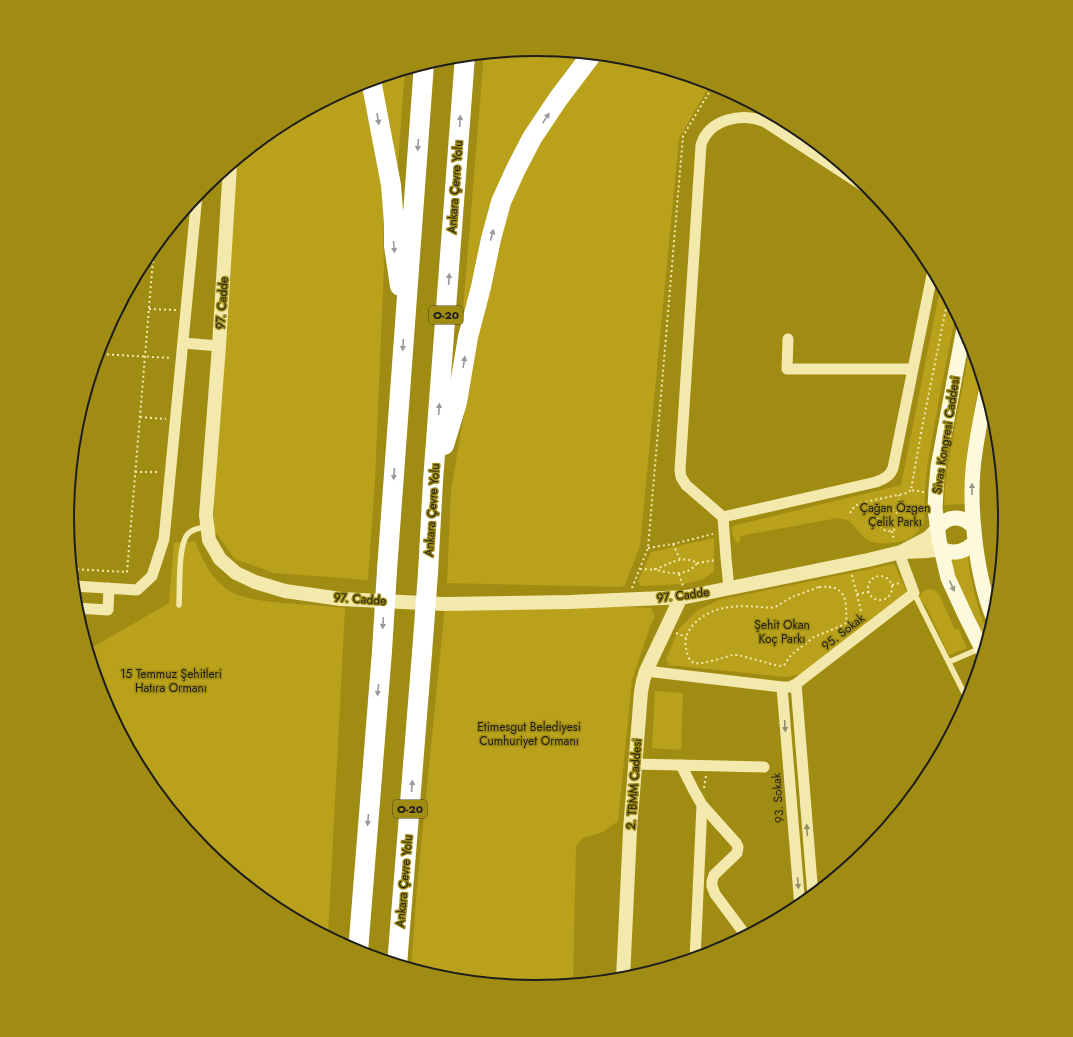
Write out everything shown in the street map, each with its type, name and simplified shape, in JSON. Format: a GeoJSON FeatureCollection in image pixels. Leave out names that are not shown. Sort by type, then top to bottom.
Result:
{"type":"FeatureCollection","features":[{"type":"Feature","properties":{"kind":"highway"},"geometry":{"type":"LineString","coordinates":[[434,481],[457,402],[468,337],[501,202],[532,138],[558,99],[588,59]]}},
{"type":"Feature","properties":{"kind":"highway","name":"Ankara Çevre Yolu"},"geometry":{"type":"LineString","coordinates":[[398,959],[465,62]]}},
{"type":"Feature","properties":{"kind":"highway"},"geometry":{"type":"LineString","coordinates":[[359,945],[382,651],[424,70]]}},
{"type":"Feature","properties":{"kind":"highway"},"geometry":{"type":"LineString","coordinates":[[372,87],[391,185],[394,246],[405,323]]}},
{"type":"Feature","properties":{"kind":"main road","name":"Sivas Kongresi Caddesi"},"geometry":{"type":"LineString","coordinates":[[962,338],[938,467],[935,508],[937,529],[948,578],[980,647]]}},
{"type":"Feature","properties":{"kind":"main road"},"geometry":{"type":"LineString","coordinates":[[984,403],[973,470],[972,493],[974,534],[981,582],[990,609]]}},
{"type":"Feature","properties":{"kind":"main road"},"geometry":{"type":"LineString","coordinates":[[937,529],[948,519],[958,518],[967,521],[974,534]]}},
{"type":"Feature","properties":{"kind":"main road"},"geometry":{"type":"LineString","coordinates":[[941,549],[958,552],[968,548],[974,534]]}},
{"type":"Feature","properties":{"kind":"street"},"geometry":{"type":"LineString","coordinates":[[729,588],[723,517],[686,485],[681,477],[680,470],[703,140],[705,135],[713,127],[722,122],[742,117],[758,120],[765,122],[843,173]]}},
{"type":"Feature","properties":{"kind":"street","name":"97. Cadde"},"geometry":{"type":"LineString","coordinates":[[230,173],[219,346],[206,515],[209,540],[220,559],[236,573],[255,582],[285,591],[341,599],[444,604],[628,600],[686,597],[850,564],[900,552],[941,549]]}},
{"type":"Feature","properties":{"kind":"street"},"geometry":{"type":"LineString","coordinates":[[79,586],[137,590],[152,576],[164,539],[196,206]]}},
{"type":"Feature","properties":{"kind":"street"},"geometry":{"type":"LineString","coordinates":[[723,517],[876,482],[887,477],[891,473],[894,468],[931,278]]}},
{"type":"Feature","properties":{"kind":"street"},"geometry":{"type":"LineString","coordinates":[[788,339],[787,369],[913,369]]}},
{"type":"Feature","properties":{"kind":"street"},"geometry":{"type":"LineString","coordinates":[[183,343],[219,346]]}},
{"type":"Feature","properties":{"kind":"street","name":"97. Cadde"},"geometry":{"type":"LineString","coordinates":[[900,552],[928,538],[937,529]]}},
{"type":"Feature","properties":{"kind":"street"},"geometry":{"type":"LineString","coordinates":[[900,552],[914,593]]}},
{"type":"Feature","properties":{"kind":"street"},"geometry":{"type":"LineString","coordinates":[[83,608],[108,610],[109,588]]}},
{"type":"Feature","properties":{"kind":"street","name":"95. Sokak"},"geometry":{"type":"LineString","coordinates":[[646,671],[790,687],[866,631],[914,593]]}},
{"type":"Feature","properties":{"kind":"street","name":"2. TBMM Caddesi"},"geometry":{"type":"LineString","coordinates":[[623,973],[630,830],[641,692],[646,671],[681,597]]}},
{"type":"Feature","properties":{"kind":"street"},"geometry":{"type":"LineString","coordinates":[[796,684],[812,889]]}},
{"type":"Feature","properties":{"kind":"street","name":"93. Sokak"},"geometry":{"type":"LineString","coordinates":[[782,687],[799,899]]}},
{"type":"Feature","properties":{"kind":"street"},"geometry":{"type":"LineString","coordinates":[[635,764],[764,767]]}},
{"type":"Feature","properties":{"kind":"street"},"geometry":{"type":"LineString","coordinates":[[681,765],[702,805],[738,847],[737,852],[714,875],[712,886],[714,894],[743,932]]}},
{"type":"Feature","properties":{"kind":"street"},"geometry":{"type":"LineString","coordinates":[[695,952],[702,805]]}},
{"type":"Feature","properties":{"kind":"street"},"geometry":{"type":"LineString","coordinates":[[796,867],[810,866]]}},
{"type":"Feature","properties":{"kind":"lane"},"geometry":{"type":"LineString","coordinates":[[179,605],[181,557],[186,536],[191,532],[208,527]]}},
{"type":"Feature","properties":{"kind":"lane"},"geometry":{"type":"LineString","coordinates":[[914,593],[964,694]]}},
{"type":"Feature","properties":{"kind":"lane"},"geometry":{"type":"LineString","coordinates":[[948,662],[979,652]]}},
{"type":"Feature","properties":{"kind":"path"},"geometry":{"type":"LineString","coordinates":[[628,600],[648,548],[683,136],[710,90]]}},
{"type":"Feature","properties":{"kind":"path"},"geometry":{"type":"LineString","coordinates":[[77,569],[127,572],[153,261]]}},
{"type":"Feature","properties":{"kind":"path"},"geometry":{"type":"LineString","coordinates":[[911,490],[947,305]]}},
{"type":"Feature","properties":{"kind":"path"},"geometry":{"type":"LineString","coordinates":[[149,309],[186,310]]}},
{"type":"Feature","properties":{"kind":"path"},"geometry":{"type":"LineString","coordinates":[[105,354],[181,359]]}},
{"type":"Feature","properties":{"kind":"path"},"geometry":{"type":"LineString","coordinates":[[140,417],[175,420]]}},
{"type":"Feature","properties":{"kind":"path"},"geometry":{"type":"LineString","coordinates":[[135,472],[170,472]]}},
{"type":"Feature","properties":{"kind":"path"},"geometry":{"type":"LineString","coordinates":[[850,513],[854,507],[860,503],[907,493],[911,490],[935,494]]}},
{"type":"Feature","properties":{"kind":"path"},"geometry":{"type":"LineString","coordinates":[[896,512],[899,502],[899,495]]}},
{"type":"Feature","properties":{"kind":"path"},"geometry":{"type":"LineString","coordinates":[[888,508],[896,512],[900,516],[898,527],[888,531],[881,528],[877,518],[881,511],[888,508]]}},
{"type":"Feature","properties":{"kind":"path"},"geometry":{"type":"LineString","coordinates":[[648,548],[673,544],[724,532]]}},
{"type":"Feature","properties":{"kind":"path"},"geometry":{"type":"LineString","coordinates":[[673,544],[680,559]]}},
{"type":"Feature","properties":{"kind":"path"},"geometry":{"type":"LineString","coordinates":[[654,570],[680,559],[692,560],[697,563],[726,558]]}},
{"type":"Feature","properties":{"kind":"path"},"geometry":{"type":"LineString","coordinates":[[640,569],[679,574],[694,568],[697,563]]}},
{"type":"Feature","properties":{"kind":"path"},"geometry":{"type":"LineString","coordinates":[[850,564],[866,631]]}},
{"type":"Feature","properties":{"kind":"path"},"geometry":{"type":"LineString","coordinates":[[877,577],[885,577],[891,583],[891,594],[884,600],[873,598],[869,592],[869,585],[871,581],[877,577]]}},
{"type":"Feature","properties":{"kind":"path"},"geometry":{"type":"LineString","coordinates":[[818,587],[827,587],[838,590],[845,598],[846,623],[814,637],[791,655],[784,665],[780,666],[738,655],[700,664],[694,663],[689,659],[685,644],[686,637],[690,628],[698,620],[709,613],[722,608],[733,606],[770,608],[775,607],[792,597],[818,587]]}},
{"type":"Feature","properties":{"kind":"path"},"geometry":{"type":"LineString","coordinates":[[857,594],[869,592]]}},
{"type":"Feature","properties":{"kind":"path"},"geometry":{"type":"LineString","coordinates":[[702,805],[707,765]]}},
{"type":"Feature","properties":{"kind":"green space"},"geometry":{"type":"Polygon","coordinates":[[[536,56],[579,58],[535,119],[461,334],[484,59],[536,56]]]}},
{"type":"Feature","properties":{"kind":"green space"},"geometry":{"type":"Polygon","coordinates":[[[596,60],[656,72],[707,89],[679,138],[640,546],[625,585],[621,587],[447,583],[451,491],[478,330],[506,213],[531,156],[596,60]]]}},
{"type":"Feature","properties":{"kind":"green space"},"geometry":{"type":"Polygon","coordinates":[[[405,76],[397,174],[378,85],[405,76]]]}},
{"type":"Feature","properties":{"kind":"green space"},"geometry":{"type":"Polygon","coordinates":[[[366,89],[385,205],[383,240],[384,266],[375,480],[368,580],[274,573],[235,559],[214,530],[214,489],[236,167],[280,134],[305,118],[366,89]]]}},
{"type":"Feature","properties":{"kind":"green space","name":"Çağan Özgen Çelik Parkı"},"geometry":{"type":"Polygon","coordinates":[[[939,292],[954,321],[928,461],[925,488],[924,522],[919,530],[912,537],[903,541],[877,543],[867,540],[850,522],[838,518],[740,536],[741,541],[736,543],[732,534],[732,526],[901,485],[939,292]]]}},
{"type":"Feature","properties":{"kind":"green space"},"geometry":{"type":"Polygon","coordinates":[[[969,355],[979,386],[966,458],[965,504],[944,505],[947,470],[969,355]]]}},
{"type":"Feature","properties":{"kind":"green space"},"geometry":{"type":"Polygon","coordinates":[[[714,538],[714,571],[704,579],[685,584],[641,586],[638,581],[651,552],[714,538]]]}},
{"type":"Feature","properties":{"kind":"green space","name":"15 Temmuz Şehitleri Hatıra Ormanı"},"geometry":{"type":"Polygon","coordinates":[[[195,541],[210,572],[218,582],[231,592],[258,600],[345,608],[328,931],[305,919],[280,903],[255,885],[209,846],[170,800],[152,775],[136,750],[109,695],[93,647],[169,603],[174,543],[195,541]]]}},
{"type":"Feature","properties":{"kind":"green space"},"geometry":{"type":"Polygon","coordinates":[[[968,554],[974,592],[985,628],[982,640],[959,591],[949,557],[968,554]]]}},
{"type":"Feature","properties":{"kind":"green space","name":"Şehit Okan Koç Parkı"},"geometry":{"type":"Polygon","coordinates":[[[894,564],[907,592],[806,671],[797,675],[786,677],[669,665],[666,659],[679,629],[696,611],[719,600],[894,564]]]}},
{"type":"Feature","properties":{"kind":"green space"},"geometry":{"type":"Polygon","coordinates":[[[929,589],[935,590],[940,596],[955,630],[958,628],[967,648],[949,655],[926,606],[919,599],[922,592],[929,589]]]}},
{"type":"Feature","properties":{"kind":"green space","name":"Etimesgut Belediyesi Cumhuriyet Ormanı"},"geometry":{"type":"Polygon","coordinates":[[[445,606],[651,608],[655,617],[651,624],[632,680],[618,821],[603,832],[583,838],[576,846],[573,979],[536,981],[506,980],[446,972],[411,963],[417,887],[445,606]]]}},
{"type":"Feature","properties":{"kind":"green space"},"geometry":{"type":"Polygon","coordinates":[[[655,691],[683,693],[681,750],[652,748],[655,691]]]}}]}
